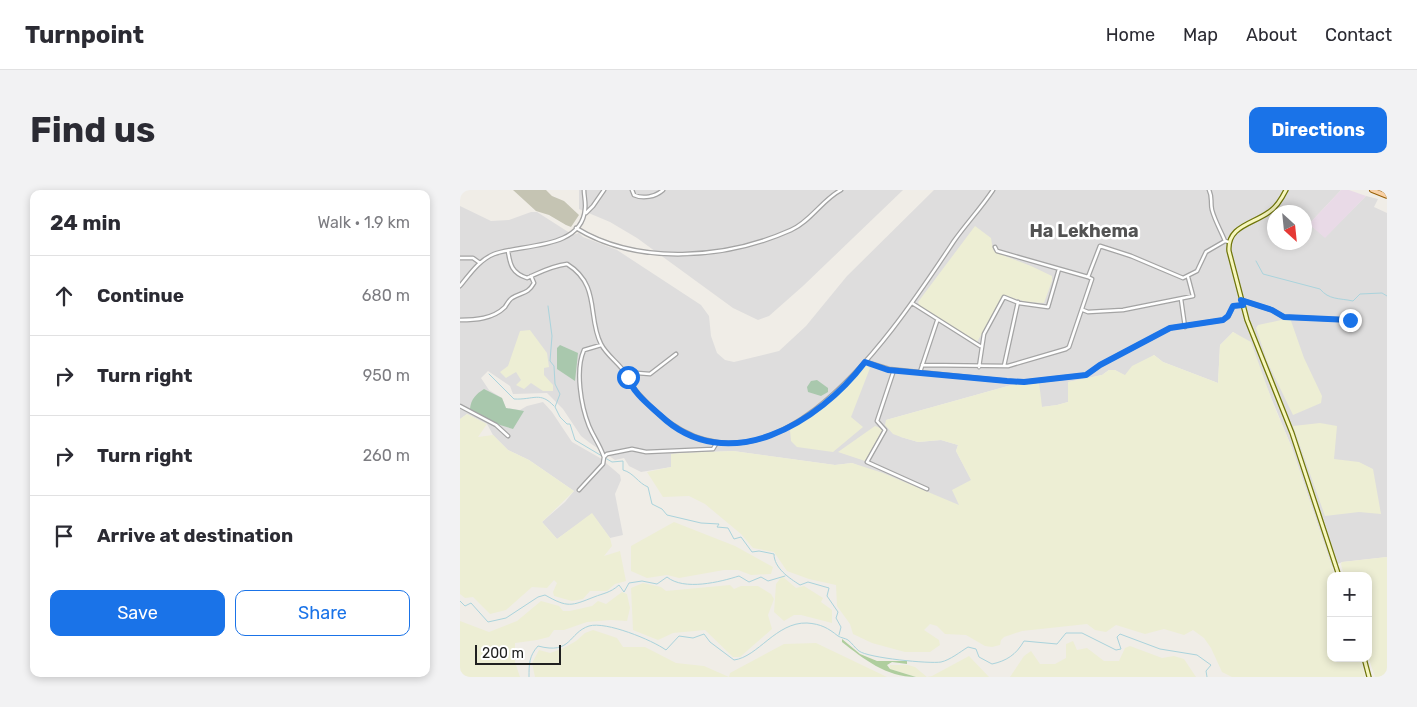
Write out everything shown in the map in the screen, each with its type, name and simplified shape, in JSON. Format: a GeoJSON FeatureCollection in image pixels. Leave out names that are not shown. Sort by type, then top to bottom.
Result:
{"type":"FeatureCollection","features":[{"type":"Feature","properties":{"kind":"main road"},"geometry":{"type":"LineString","coordinates":[[1286,190],[1270,212],[1236,230],[1227,242],[1241,300],[1315,499],[1339,572]]}},
{"type":"Feature","properties":{"kind":"main road"},"geometry":{"type":"LineString","coordinates":[[1372,190],[1387,196]]}},
{"type":"Feature","properties":{"kind":"main road"},"geometry":{"type":"LineString","coordinates":[[1365,662],[1369,677]]}},
{"type":"Feature","properties":{"kind":"street"},"geometry":{"type":"LineString","coordinates":[[584,190],[584,214]]}},
{"type":"Feature","properties":{"kind":"street"},"geometry":{"type":"LineString","coordinates":[[460,286],[480,263],[494,254],[543,245],[561,239],[576,228],[584,214],[593,206],[604,190]]}},
{"type":"Feature","properties":{"kind":"street"},"geometry":{"type":"LineString","coordinates":[[632,190],[634,195],[639,198],[663,190]]}},
{"type":"Feature","properties":{"kind":"street"},"geometry":{"type":"LineString","coordinates":[[576,228],[607,244],[651,254],[699,254],[725,250],[792,230],[832,194],[841,190]]}},
{"type":"Feature","properties":{"kind":"street"},"geometry":{"type":"LineString","coordinates":[[508,251],[511,267],[516,274],[527,278],[548,267],[567,264],[575,268],[590,293],[601,345],[628,377],[636,392],[671,426],[682,432],[716,444],[737,444],[791,427],[831,398],[865,362],[912,303],[993,190]]}},
{"type":"Feature","properties":{"kind":"street"},"geometry":{"type":"LineString","coordinates":[[1088,277],[1100,246],[1131,256],[1178,277],[1188,277],[1199,268],[1206,252],[1227,242],[1211,207],[1213,199],[1209,190]]}},
{"type":"Feature","properties":{"kind":"street"},"geometry":{"type":"LineString","coordinates":[[922,365],[1004,366],[1041,358],[1069,347],[1092,279],[997,252],[995,247]]}},
{"type":"Feature","properties":{"kind":"street"},"geometry":{"type":"LineString","coordinates":[[460,258],[473,258],[480,263]]}},
{"type":"Feature","properties":{"kind":"street"},"geometry":{"type":"LineString","coordinates":[[979,366],[980,346],[984,334],[1004,297],[1018,302],[1048,307],[1059,269]]}},
{"type":"Feature","properties":{"kind":"street"},"geometry":{"type":"LineString","coordinates":[[460,320],[476,321],[494,314],[505,307],[512,298],[528,292],[534,283],[531,276]]}},
{"type":"Feature","properties":{"kind":"street"},"geometry":{"type":"LineString","coordinates":[[1083,310],[1088,312],[1123,310],[1193,296],[1188,277]]}},
{"type":"Feature","properties":{"kind":"street"},"geometry":{"type":"LineString","coordinates":[[1181,299],[1185,327]]}},
{"type":"Feature","properties":{"kind":"street"},"geometry":{"type":"LineString","coordinates":[[1241,300],[1272,310],[1284,317],[1350,320]]}},
{"type":"Feature","properties":{"kind":"street"},"geometry":{"type":"LineString","coordinates":[[1004,366],[1018,302]]}},
{"type":"Feature","properties":{"kind":"street"},"geometry":{"type":"LineString","coordinates":[[912,303],[937,321],[980,346]]}},
{"type":"Feature","properties":{"kind":"street"},"geometry":{"type":"LineString","coordinates":[[865,362],[871,366],[894,370],[1024,382],[1075,378],[1086,375],[1100,365],[1163,331],[1223,320],[1228,316],[1233,306],[1243,305]]}},
{"type":"Feature","properties":{"kind":"street"},"geometry":{"type":"LineString","coordinates":[[920,372],[937,321]]}},
{"type":"Feature","properties":{"kind":"street"},"geometry":{"type":"LineString","coordinates":[[579,490],[603,464],[604,457],[599,441],[589,428],[586,418],[580,390],[579,372],[584,350],[601,345]]}},
{"type":"Feature","properties":{"kind":"street"},"geometry":{"type":"LineString","coordinates":[[628,377],[636,373],[650,374],[676,354]]}},
{"type":"Feature","properties":{"kind":"street"},"geometry":{"type":"LineString","coordinates":[[894,370],[877,421],[885,430],[867,462],[927,489]]}},
{"type":"Feature","properties":{"kind":"street"},"geometry":{"type":"LineString","coordinates":[[460,406],[496,425],[508,436]]}},
{"type":"Feature","properties":{"kind":"street"},"geometry":{"type":"LineString","coordinates":[[604,457],[607,454],[632,449],[646,452],[713,449],[716,444]]}},
{"type":"Feature","properties":{"kind":"shaded area"},"geometry":{"type":"Polygon","coordinates":[[[513,190],[546,190],[552,196],[564,201],[579,215],[571,227],[549,215],[536,211],[513,190]]]}},
{"type":"Feature","properties":{"kind":"shaded area"},"geometry":{"type":"Polygon","coordinates":[[[579,190],[903,190],[803,286],[769,316],[758,320],[733,308],[637,238],[610,222],[579,209],[579,190]]]}},
{"type":"Feature","properties":{"kind":"shaded area"},"geometry":{"type":"Polygon","coordinates":[[[934,190],[1341,190],[1312,221],[1312,205],[1267,205],[1267,250],[1312,250],[1312,226],[1325,237],[1366,196],[1378,199],[1374,207],[1387,213],[1387,557],[1342,562],[1332,567],[1292,448],[1248,342],[1233,332],[1220,345],[1218,383],[1163,362],[1154,355],[1125,376],[1115,370],[1109,370],[1102,375],[1068,382],[1068,402],[1057,405],[1042,407],[1015,384],[886,420],[901,437],[918,442],[941,440],[958,445],[956,451],[972,481],[959,506],[852,463],[835,465],[733,451],[684,453],[671,454],[671,467],[641,472],[629,466],[624,458],[615,460],[581,436],[563,409],[547,393],[513,394],[510,386],[488,371],[481,378],[489,390],[502,398],[506,408],[520,410],[543,402],[572,442],[600,458],[620,475],[621,480],[615,494],[623,535],[610,538],[592,514],[557,539],[542,522],[565,502],[574,491],[529,460],[508,450],[493,435],[487,424],[467,414],[460,419],[460,206],[491,221],[509,220],[531,212],[537,212],[573,235],[579,233],[583,237],[617,250],[701,305],[709,316],[711,336],[717,353],[725,360],[734,362],[779,351],[806,326],[847,276],[934,190]]]}},
{"type":"Feature","properties":{"kind":"shaded area"},"geometry":{"type":"Polygon","coordinates":[[[1341,190],[1349,190],[1366,196],[1325,238],[1312,227],[1312,221],[1341,190]]]}},
{"type":"Feature","properties":{"kind":"green space"},"geometry":{"type":"Polygon","coordinates":[[[975,226],[991,238],[993,250],[997,253],[1052,276],[1044,303],[1026,302],[1004,295],[977,342],[936,318],[920,306],[918,302],[975,226]]]}},
{"type":"Feature","properties":{"kind":"green space"},"geometry":{"type":"Polygon","coordinates":[[[1290,318],[1304,358],[1322,396],[1321,403],[1293,415],[1267,361],[1256,328],[1258,325],[1290,318]]]}},
{"type":"Feature","properties":{"kind":"green space"},"geometry":{"type":"Polygon","coordinates":[[[530,330],[547,353],[549,367],[544,368],[544,375],[553,385],[553,391],[543,391],[531,383],[524,389],[516,385],[521,380],[516,372],[506,378],[500,372],[508,366],[520,331],[530,330]]]}},
{"type":"Feature","properties":{"kind":"green space"},"geometry":{"type":"Polygon","coordinates":[[[1233,332],[1251,342],[1274,406],[1292,448],[1334,572],[1327,572],[1327,662],[1361,662],[1365,677],[1232,677],[1222,672],[1211,648],[1204,638],[1193,630],[1184,635],[1164,629],[1145,634],[1116,625],[1106,632],[1095,630],[1087,624],[1022,631],[1004,637],[1000,645],[992,647],[985,646],[966,635],[945,634],[937,626],[930,624],[924,630],[939,640],[940,645],[930,652],[905,652],[872,643],[853,634],[850,624],[837,606],[836,585],[809,579],[787,571],[774,552],[753,548],[741,534],[705,504],[689,496],[663,497],[647,472],[671,467],[671,454],[684,453],[733,451],[835,465],[852,463],[883,473],[959,505],[952,490],[971,480],[956,451],[958,445],[941,440],[918,442],[901,437],[893,434],[885,425],[886,420],[1015,384],[1039,382],[1042,407],[1057,405],[1068,402],[1068,382],[1102,375],[1109,370],[1115,370],[1125,375],[1132,366],[1154,355],[1163,362],[1218,383],[1220,345],[1233,332]]]}},
{"type":"Feature","properties":{"kind":"green space"},"geometry":{"type":"Polygon","coordinates":[[[560,345],[578,353],[575,381],[557,369],[557,348],[560,345]]]}},
{"type":"Feature","properties":{"kind":"green space"},"geometry":{"type":"Polygon","coordinates":[[[866,365],[870,368],[851,417],[863,427],[833,452],[797,447],[791,441],[790,430],[834,400],[866,365]]]}},
{"type":"Feature","properties":{"kind":"green space"},"geometry":{"type":"Polygon","coordinates":[[[817,380],[828,388],[828,392],[821,396],[808,392],[807,387],[811,381],[817,380]]]}},
{"type":"Feature","properties":{"kind":"green space"},"geometry":{"type":"Polygon","coordinates":[[[484,389],[502,398],[506,408],[524,411],[513,429],[500,425],[470,409],[474,397],[484,389]]]}},
{"type":"Feature","properties":{"kind":"green space"},"geometry":{"type":"Polygon","coordinates":[[[467,414],[487,424],[478,437],[493,435],[508,450],[529,460],[574,491],[542,522],[557,539],[592,513],[610,538],[612,546],[604,556],[620,551],[626,581],[615,584],[607,591],[590,591],[583,599],[572,601],[554,596],[553,592],[557,583],[554,580],[547,588],[532,587],[506,610],[490,614],[473,597],[465,598],[460,594],[460,419],[467,414]]]}},
{"type":"Feature","properties":{"kind":"green space"},"geometry":{"type":"Polygon","coordinates":[[[1320,423],[1337,426],[1334,459],[1359,462],[1373,469],[1381,514],[1359,512],[1325,516],[1293,426],[1320,423]]]}},
{"type":"Feature","properties":{"kind":"green space"},"geometry":{"type":"Polygon","coordinates":[[[875,426],[883,429],[865,461],[838,452],[875,426]]]}},
{"type":"Feature","properties":{"kind":"green space"},"geometry":{"type":"Polygon","coordinates":[[[674,522],[735,546],[773,567],[771,574],[751,575],[738,570],[724,570],[679,578],[667,575],[647,578],[631,571],[631,546],[674,522]]]}},
{"type":"Feature","properties":{"kind":"green space"},"geometry":{"type":"Polygon","coordinates":[[[1387,557],[1387,677],[1375,677],[1370,662],[1372,662],[1372,572],[1343,572],[1342,562],[1387,557]]]}},
{"type":"Feature","properties":{"kind":"green space"},"geometry":{"type":"Polygon","coordinates":[[[782,576],[796,588],[804,586],[823,598],[821,602],[832,610],[832,623],[801,615],[794,615],[784,621],[774,612],[776,584],[782,576]]]}},
{"type":"Feature","properties":{"kind":"green space"},"geometry":{"type":"Polygon","coordinates":[[[643,583],[661,587],[666,591],[730,585],[734,589],[741,586],[758,586],[771,594],[774,599],[768,615],[772,629],[740,657],[733,657],[705,630],[673,633],[658,640],[633,630],[631,588],[643,583]]]}},
{"type":"Feature","properties":{"kind":"green space"},"geometry":{"type":"Polygon","coordinates":[[[622,592],[627,594],[630,608],[627,621],[587,622],[564,630],[554,630],[549,637],[515,643],[515,662],[520,677],[460,677],[460,621],[489,632],[517,621],[541,601],[559,606],[563,611],[570,611],[592,606],[598,601],[606,604],[622,592]]]}},
{"type":"Feature","properties":{"kind":"green space"},"geometry":{"type":"Polygon","coordinates":[[[593,630],[617,638],[623,647],[645,647],[676,663],[704,666],[729,677],[535,677],[532,663],[539,650],[550,653],[564,648],[585,633],[593,630]]]}},
{"type":"Feature","properties":{"kind":"green space"},"geometry":{"type":"Polygon","coordinates":[[[842,639],[860,654],[877,661],[907,661],[907,664],[892,662],[887,665],[890,669],[916,677],[895,674],[876,666],[842,642],[842,639]]]}},
{"type":"Feature","properties":{"kind":"green space"},"geometry":{"type":"Polygon","coordinates":[[[1073,641],[1077,650],[1087,648],[1104,661],[1119,661],[1125,648],[1130,646],[1162,658],[1174,656],[1184,659],[1196,677],[1010,677],[1024,656],[1031,651],[1040,664],[1055,664],[1066,658],[1066,644],[1073,641]]]}},
{"type":"Feature","properties":{"kind":"green space"},"geometry":{"type":"Polygon","coordinates":[[[816,643],[887,677],[729,677],[730,673],[784,644],[816,643]]]}},
{"type":"Feature","properties":{"kind":"green space"},"geometry":{"type":"Polygon","coordinates":[[[969,656],[989,677],[927,677],[969,656]]]}},
{"type":"Feature","properties":{"kind":"green space"},"geometry":{"type":"Polygon","coordinates":[[[890,665],[915,667],[927,677],[916,677],[890,669],[890,665]]]}},
{"type":"Feature","properties":{"kind":"waterway"},"geometry":{"type":"LineString","coordinates":[[1256,261],[1263,274],[1320,289],[1323,293],[1335,298],[1353,301],[1360,294],[1382,293],[1387,296]]}},
{"type":"Feature","properties":{"kind":"waterway"},"geometry":{"type":"LineString","coordinates":[[548,306],[552,336],[550,361],[554,366],[555,384],[560,394],[555,407],[560,417],[567,424],[570,424],[575,440],[612,462],[623,461],[623,470],[648,487],[652,504],[662,509],[667,515],[701,523],[719,524],[717,527],[728,528],[734,539],[741,537],[752,552],[759,551],[774,554],[779,568],[800,585],[808,582],[829,588],[827,596],[838,612],[836,618],[841,627],[839,635]]}},
{"type":"Feature","properties":{"kind":"waterway"},"geometry":{"type":"LineString","coordinates":[[489,374],[514,399],[540,397],[549,401],[554,406]]}},
{"type":"Feature","properties":{"kind":"waterway"},"geometry":{"type":"LineString","coordinates":[[460,601],[465,606],[471,603],[488,622],[506,618],[538,597],[545,595],[565,604],[574,604],[613,590],[619,585],[624,592],[629,583],[642,581],[657,584],[667,577],[683,584],[702,584],[739,576],[749,582],[761,577],[768,581],[785,576]]}},
{"type":"Feature","properties":{"kind":"waterway"},"geometry":{"type":"LineString","coordinates":[[529,677],[530,660],[538,646],[557,648],[589,626],[597,625],[617,629],[650,641],[666,650],[679,636],[693,638],[704,634],[710,642],[734,660],[743,658],[786,628],[796,624],[807,623],[820,625],[839,637],[848,640],[865,654],[925,662],[944,661],[968,647],[976,649],[979,657],[992,664],[1010,657],[1024,641],[1057,644],[1066,633],[1082,633],[1116,650],[1121,649],[1117,637],[1120,634],[1160,649],[1197,655],[1211,665],[1206,671],[1207,677]]}},
{"type":"Feature","properties":{"kind":"district","name":"Ha Lekhema"},"geometry":{"type":"Point","coordinates":[1084,231]}},
{"type":"Feature","properties":{"kind":"route"},"geometry":{"type":"LineString","coordinates":[[628,377],[636,392],[671,426],[699,439],[716,444],[737,444],[791,427],[831,398],[865,362],[871,366],[888,370],[1007,381],[1024,382],[1075,378],[1086,375],[1100,365],[1170,328],[1223,320],[1231,312],[1233,306],[1243,305],[1241,300],[1272,310],[1284,317],[1350,320]]}}]}
